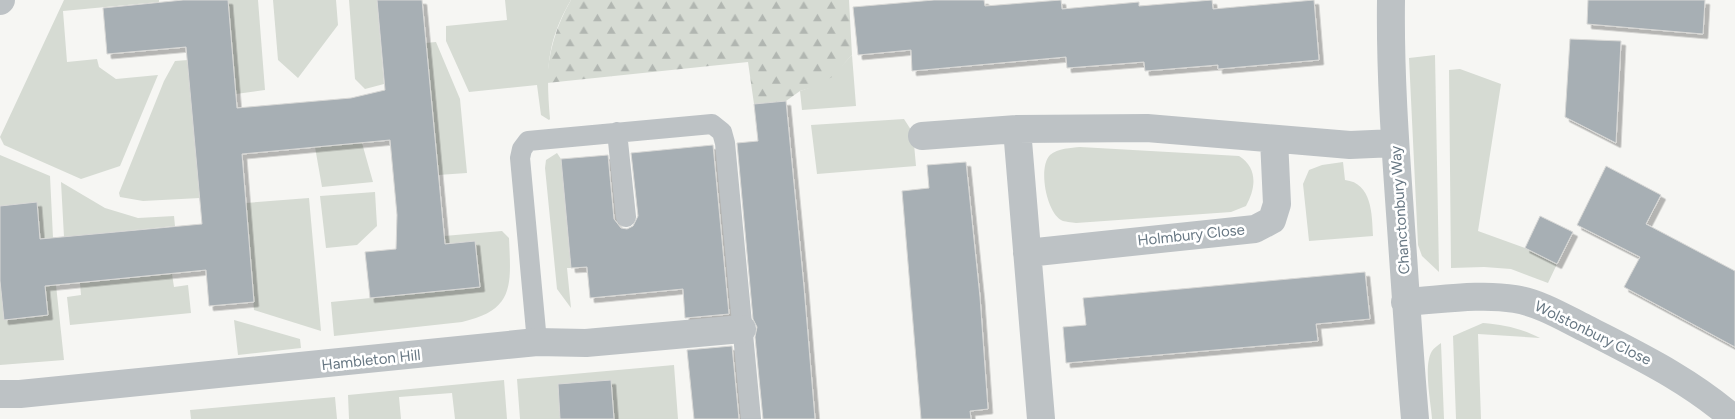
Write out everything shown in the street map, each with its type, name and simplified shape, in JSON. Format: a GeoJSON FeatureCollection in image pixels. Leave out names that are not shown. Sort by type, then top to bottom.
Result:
{"type":"FeatureCollection","features":[{"type":"Feature","properties":{"kind":"street","name":"Chanctonbury Way"},"geometry":{"type":"LineString","coordinates":[[1391,0],[1390,45],[1395,143],[1405,302],[1416,419]]}},
{"type":"Feature","properties":{"kind":"street"},"geometry":{"type":"LineString","coordinates":[[922,136],[1017,129],[1147,128],[1350,145],[1395,143]]}},
{"type":"Feature","properties":{"kind":"street"},"geometry":{"type":"LineString","coordinates":[[1017,129],[1041,419]]}},
{"type":"Feature","properties":{"kind":"street","name":"Holmbury Close"},"geometry":{"type":"LineString","coordinates":[[1027,253],[1255,228],[1272,220],[1277,204],[1274,138]]}},
{"type":"Feature","properties":{"kind":"street","name":"Wolstonbury Close"},"geometry":{"type":"LineString","coordinates":[[1405,302],[1489,298],[1516,299],[1541,306],[1655,363],[1709,398],[1734,419]]}},
{"type":"Feature","properties":{"kind":"street","name":"Hambleton Hill"},"geometry":{"type":"LineString","coordinates":[[0,394],[29,394],[537,342],[586,343],[742,329]]}},
{"type":"Feature","properties":{"kind":"lane"},"geometry":{"type":"LineString","coordinates":[[537,342],[520,158],[522,149],[528,141],[712,124],[722,132],[751,419]]}},
{"type":"Feature","properties":{"kind":"lane"},"geometry":{"type":"LineString","coordinates":[[616,132],[626,217]]}},
{"type":"Feature","properties":{"kind":"green space"},"geometry":{"type":"Polygon","coordinates":[[[64,0],[159,0],[159,2],[63,11],[67,62],[97,59],[99,67],[116,79],[158,75],[120,166],[81,179],[4,145],[0,137],[64,0]]]}},
{"type":"Feature","properties":{"kind":"green space"},"geometry":{"type":"Polygon","coordinates":[[[228,0],[258,0],[265,90],[236,94],[228,0]]]}},
{"type":"Feature","properties":{"kind":"green space"},"geometry":{"type":"Polygon","coordinates":[[[273,0],[336,0],[338,25],[298,78],[278,60],[273,0]]]}},
{"type":"Feature","properties":{"kind":"green space"},"geometry":{"type":"Polygon","coordinates":[[[349,0],[377,0],[384,84],[365,89],[355,79],[349,0]]]}},
{"type":"Feature","properties":{"kind":"green space"},"geometry":{"type":"Polygon","coordinates":[[[505,0],[571,0],[552,44],[548,72],[549,120],[541,115],[537,85],[469,92],[446,41],[446,26],[507,20],[505,0]]]}},
{"type":"Feature","properties":{"kind":"green space"},"geometry":{"type":"Polygon","coordinates":[[[571,0],[849,0],[852,55],[832,77],[817,86],[800,91],[786,101],[754,104],[748,62],[547,83],[549,61],[554,40],[571,0]]]}},
{"type":"Feature","properties":{"kind":"green space"},"geometry":{"type":"Polygon","coordinates":[[[436,42],[460,99],[467,173],[438,175],[425,43],[436,42]]]}},
{"type":"Feature","properties":{"kind":"green space"},"geometry":{"type":"Polygon","coordinates":[[[852,55],[856,106],[802,110],[800,91],[816,85],[829,77],[852,55]]]}},
{"type":"Feature","properties":{"kind":"green space"},"geometry":{"type":"Polygon","coordinates":[[[1435,55],[1439,272],[1422,256],[1418,245],[1409,58],[1435,55]]]}},
{"type":"Feature","properties":{"kind":"green space"},"geometry":{"type":"Polygon","coordinates":[[[188,60],[200,198],[143,201],[120,197],[119,193],[164,81],[175,61],[188,60]]]}},
{"type":"Feature","properties":{"kind":"green space"},"geometry":{"type":"Polygon","coordinates":[[[1460,69],[1501,84],[1478,231],[1525,248],[1557,264],[1548,283],[1511,269],[1484,267],[1451,268],[1449,70],[1460,69]]]}},
{"type":"Feature","properties":{"kind":"green space"},"geometry":{"type":"Polygon","coordinates":[[[904,119],[913,133],[916,166],[817,174],[811,125],[904,119]]]}},
{"type":"Feature","properties":{"kind":"green space"},"geometry":{"type":"Polygon","coordinates":[[[362,143],[373,182],[322,187],[315,147],[362,143]]]}},
{"type":"Feature","properties":{"kind":"green space"},"geometry":{"type":"Polygon","coordinates":[[[1080,147],[1239,156],[1250,166],[1253,179],[1252,192],[1246,206],[1231,212],[1076,223],[1064,221],[1051,208],[1045,189],[1046,161],[1050,155],[1057,151],[1080,147]]]}},
{"type":"Feature","properties":{"kind":"green space"},"geometry":{"type":"Polygon","coordinates":[[[557,153],[561,159],[571,268],[567,268],[571,308],[557,289],[545,168],[546,160],[557,153]]]}},
{"type":"Feature","properties":{"kind":"green space"},"geometry":{"type":"Polygon","coordinates":[[[0,155],[50,176],[53,238],[40,240],[36,202],[0,206],[0,155]]]}},
{"type":"Feature","properties":{"kind":"green space"},"geometry":{"type":"Polygon","coordinates":[[[1343,162],[1345,180],[1354,182],[1361,187],[1369,201],[1373,236],[1309,241],[1303,184],[1309,170],[1322,165],[1343,162]]]}},
{"type":"Feature","properties":{"kind":"green space"},"geometry":{"type":"Polygon","coordinates":[[[61,182],[105,208],[138,218],[174,216],[175,226],[64,237],[61,182]]]}},
{"type":"Feature","properties":{"kind":"green space"},"geometry":{"type":"Polygon","coordinates":[[[375,192],[377,226],[357,245],[326,248],[320,196],[375,192]]]}},
{"type":"Feature","properties":{"kind":"green space"},"geometry":{"type":"Polygon","coordinates":[[[309,198],[321,331],[254,310],[245,203],[309,198]]]}},
{"type":"Feature","properties":{"kind":"green space"},"geometry":{"type":"Polygon","coordinates":[[[502,231],[509,238],[509,282],[501,303],[492,310],[479,317],[462,322],[334,336],[331,302],[480,287],[475,241],[445,244],[444,236],[502,231]]]}},
{"type":"Feature","properties":{"kind":"green space"},"geometry":{"type":"Polygon","coordinates":[[[172,274],[174,287],[188,285],[191,313],[70,325],[67,297],[81,295],[80,283],[172,274]]]}},
{"type":"Feature","properties":{"kind":"green space"},"geometry":{"type":"Polygon","coordinates":[[[0,281],[4,320],[48,315],[45,286],[56,285],[64,360],[0,365],[0,281]]]}},
{"type":"Feature","properties":{"kind":"green space"},"geometry":{"type":"Polygon","coordinates":[[[234,320],[300,339],[301,348],[238,355],[234,320]]]}},
{"type":"Feature","properties":{"kind":"green space"},"geometry":{"type":"Polygon","coordinates":[[[1483,323],[1512,328],[1540,338],[1478,334],[1481,419],[1456,419],[1453,336],[1483,323]]]}},
{"type":"Feature","properties":{"kind":"green space"},"geometry":{"type":"Polygon","coordinates":[[[1441,343],[1444,419],[1432,419],[1428,365],[1432,351],[1441,343]]]}},
{"type":"Feature","properties":{"kind":"green space"},"geometry":{"type":"Polygon","coordinates":[[[674,365],[678,419],[614,419],[611,380],[558,384],[560,419],[520,419],[517,379],[674,365]]]}},
{"type":"Feature","properties":{"kind":"green space"},"geometry":{"type":"Polygon","coordinates":[[[504,380],[507,419],[455,419],[452,393],[399,397],[401,419],[349,419],[348,395],[504,380]]]}},
{"type":"Feature","properties":{"kind":"green space"},"geometry":{"type":"Polygon","coordinates":[[[335,397],[337,419],[191,419],[190,410],[335,397]]]}},
{"type":"Feature","properties":{"kind":"building"},"geometry":{"type":"Polygon","coordinates":[[[183,0],[228,0],[237,108],[351,98],[385,90],[377,0],[422,0],[445,244],[475,241],[480,287],[370,298],[365,252],[396,249],[397,215],[390,140],[242,154],[254,302],[209,306],[206,270],[45,286],[48,315],[4,320],[0,281],[0,206],[37,202],[40,239],[202,224],[186,47],[107,54],[103,8],[183,0]]]}},
{"type":"Feature","properties":{"kind":"building"},"geometry":{"type":"Polygon","coordinates":[[[934,0],[984,0],[985,6],[1061,0],[1062,9],[1139,2],[1139,6],[1212,0],[1213,9],[1314,0],[1319,60],[1218,69],[1218,65],[1145,71],[1144,62],[1067,68],[1066,57],[912,71],[911,50],[858,55],[853,7],[934,0]]]}},
{"type":"Feature","properties":{"kind":"building"},"geometry":{"type":"Polygon","coordinates":[[[1588,0],[1705,0],[1703,34],[1587,24],[1588,0]]]}},
{"type":"Feature","properties":{"kind":"building"},"geometry":{"type":"Polygon","coordinates":[[[1570,39],[1621,41],[1616,143],[1565,117],[1570,39]]]}},
{"type":"Feature","properties":{"kind":"building"},"geometry":{"type":"Polygon","coordinates":[[[786,101],[815,419],[763,419],[755,337],[757,327],[753,319],[737,143],[758,141],[754,104],[786,101]]]}},
{"type":"Feature","properties":{"kind":"building"},"geometry":{"type":"Polygon","coordinates":[[[713,145],[729,314],[685,318],[683,289],[590,298],[587,267],[571,268],[561,159],[608,155],[614,219],[621,228],[627,229],[633,226],[638,216],[631,153],[713,145]]]}},
{"type":"Feature","properties":{"kind":"building"},"geometry":{"type":"Polygon","coordinates":[[[966,162],[980,297],[988,409],[970,411],[971,419],[921,419],[902,191],[929,188],[927,165],[966,162]]]}},
{"type":"Feature","properties":{"kind":"building"},"geometry":{"type":"Polygon","coordinates":[[[1606,166],[1661,195],[1646,224],[1735,271],[1735,347],[1624,287],[1640,257],[1577,225],[1606,166]]]}},
{"type":"Feature","properties":{"kind":"building"},"geometry":{"type":"Polygon","coordinates":[[[1540,216],[1573,232],[1557,264],[1525,248],[1540,216]]]}},
{"type":"Feature","properties":{"kind":"building"},"geometry":{"type":"Polygon","coordinates":[[[1365,272],[1370,319],[1316,324],[1318,341],[1066,363],[1063,327],[1086,325],[1083,298],[1365,272]]]}},
{"type":"Feature","properties":{"kind":"building"},"geometry":{"type":"Polygon","coordinates":[[[732,346],[739,419],[694,419],[687,350],[732,346]]]}},
{"type":"Feature","properties":{"kind":"building"},"geometry":{"type":"Polygon","coordinates":[[[611,380],[614,419],[560,419],[558,384],[611,380]]]}}]}
